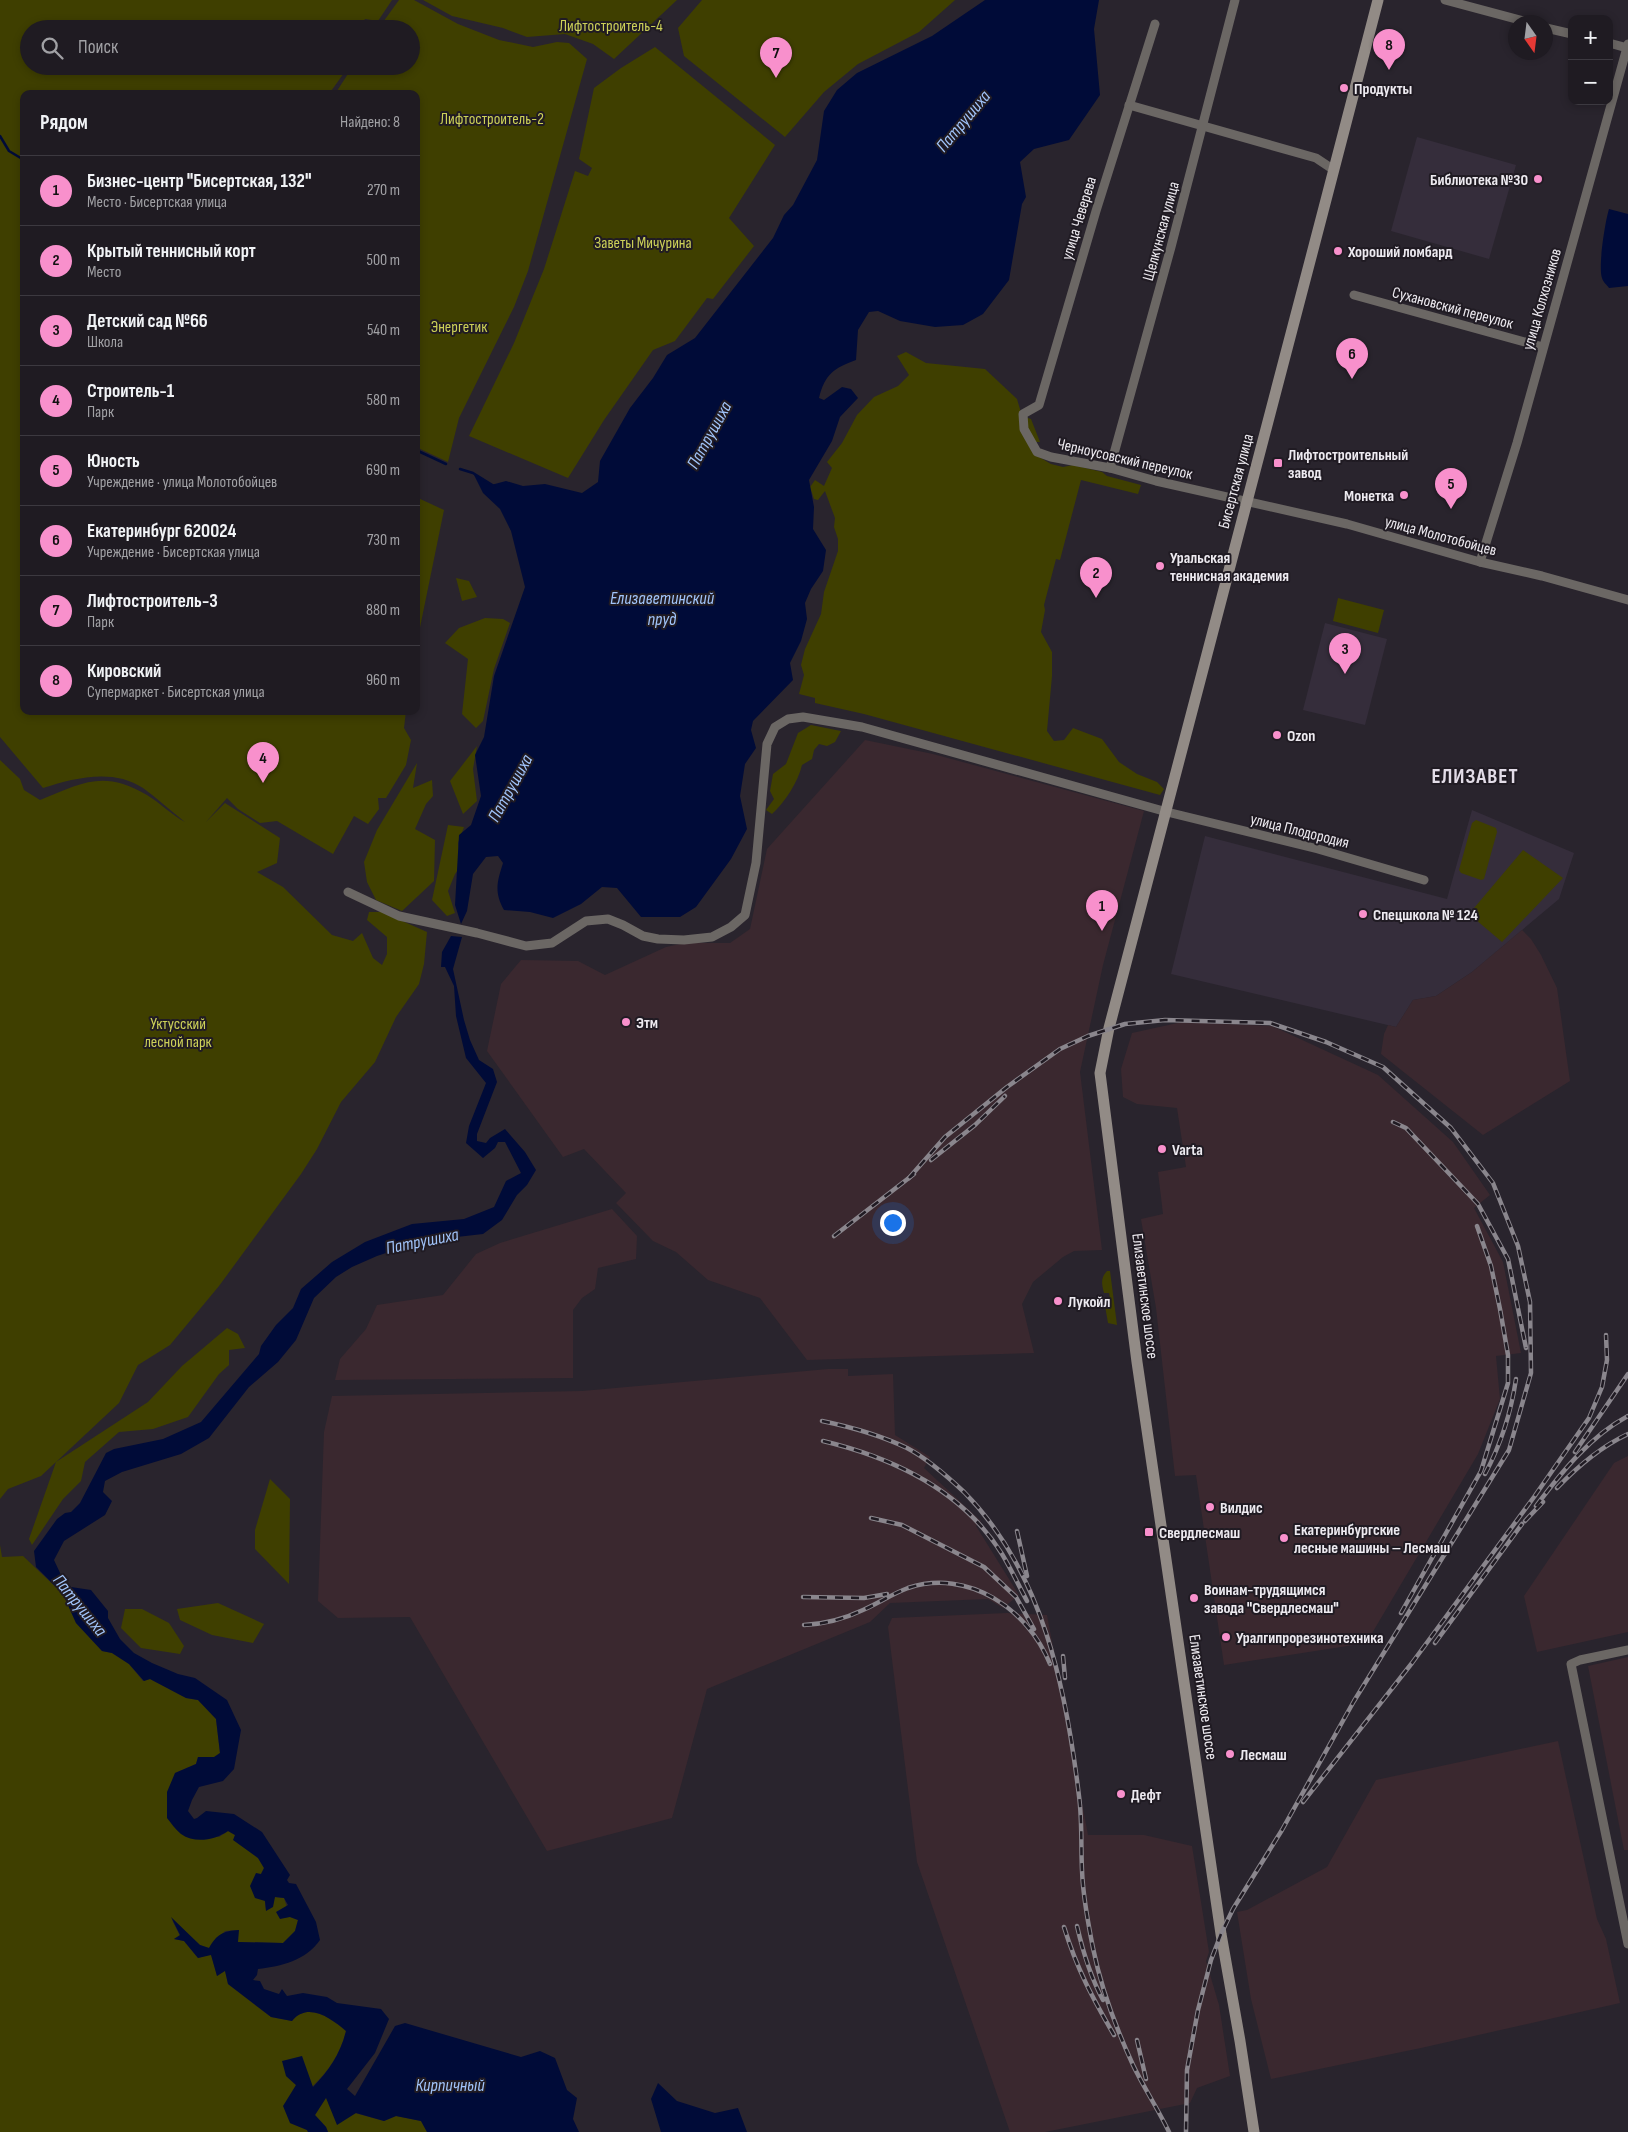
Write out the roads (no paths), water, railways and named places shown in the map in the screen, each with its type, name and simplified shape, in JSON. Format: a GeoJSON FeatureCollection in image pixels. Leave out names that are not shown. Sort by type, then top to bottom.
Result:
{"type":"FeatureCollection","features":[{"type":"Feature","properties":{"kind":"main road","name":"Бисертская улица"},"geometry":{"type":"LineString","coordinates":[[1109,1028],[1378,0]]}},
{"type":"Feature","properties":{"kind":"main road","name":"Елизаветинское шоссе"},"geometry":{"type":"LineString","coordinates":[[1109,1028],[1100,1073],[1137,1362],[1221,1934],[1254,2132]]}},
{"type":"Feature","properties":{"kind":"street","name":"Щелкунская улица"},"geometry":{"type":"LineString","coordinates":[[1110,468],[1203,126],[1235,0]]}},
{"type":"Feature","properties":{"kind":"street"},"geometry":{"type":"LineString","coordinates":[[1446,0],[1508,17]]}},
{"type":"Feature","properties":{"kind":"street","name":"улица Чеверева"},"geometry":{"type":"LineString","coordinates":[[1023,414],[1039,405],[1155,24]]}},
{"type":"Feature","properties":{"kind":"street"},"geometry":{"type":"LineString","coordinates":[[1553,30],[1568,33]]}},
{"type":"Feature","properties":{"kind":"street"},"geometry":{"type":"LineString","coordinates":[[1613,44],[1627,46]]}},
{"type":"Feature","properties":{"kind":"street","name":"улица Колхозников"},"geometry":{"type":"LineString","coordinates":[[1480,562],[1517,443],[1627,46]]}},
{"type":"Feature","properties":{"kind":"street"},"geometry":{"type":"LineString","coordinates":[[1129,105],[1316,158],[1334,170]]}},
{"type":"Feature","properties":{"kind":"street","name":"Сухановский переулок"},"geometry":{"type":"LineString","coordinates":[[1354,296],[1543,347]]}},
{"type":"Feature","properties":{"kind":"street","name":"Черноусовский переулок"},"geometry":{"type":"LineString","coordinates":[[1023,414],[1024,429],[1037,452],[1051,457],[1110,468],[1156,481],[1246,500]]}},
{"type":"Feature","properties":{"kind":"street","name":"улица Молотобойцев"},"geometry":{"type":"LineString","coordinates":[[1246,500],[1347,524],[1480,562],[1542,576],[1628,600]]}},
{"type":"Feature","properties":{"kind":"street","name":"улица Плодородия"},"geometry":{"type":"LineString","coordinates":[[348,892],[398,916],[526,946],[552,943],[586,920],[608,919],[643,936],[658,940],[712,937],[731,927],[745,915],[756,863],[767,744],[775,727],[788,719],[803,717],[862,727],[1167,812],[1318,849],[1424,880]]}},
{"type":"Feature","properties":{"kind":"street"},"geometry":{"type":"LineString","coordinates":[[1628,1650],[1580,1660],[1571,1664],[1628,1944]]}},
{"type":"Feature","properties":{"kind":"water","name":"Елизаветинский пруд"},"geometry":{"type":"Polygon","coordinates":[[[985,0],[1099,0],[1094,29],[1100,95],[1069,140],[1034,149],[1020,162],[1026,197],[1022,204],[1009,280],[983,314],[963,325],[935,327],[900,321],[878,311],[869,312],[858,330],[856,360],[836,369],[824,383],[819,398],[824,400],[842,387],[851,389],[858,398],[840,417],[832,441],[809,480],[814,507],[813,529],[826,550],[823,571],[811,589],[805,603],[807,619],[801,641],[790,663],[793,680],[753,721],[751,730],[756,748],[745,764],[740,796],[747,829],[731,859],[696,907],[680,917],[641,917],[617,888],[602,887],[581,904],[553,918],[530,912],[504,910],[498,892],[499,876],[503,863],[498,856],[486,857],[473,874],[467,911],[461,924],[455,905],[459,835],[471,825],[481,796],[475,755],[484,737],[494,676],[525,587],[511,531],[500,509],[483,493],[473,473],[491,485],[506,481],[523,486],[545,484],[582,493],[598,482],[600,461],[630,408],[653,378],[667,355],[695,338],[773,238],[784,215],[793,205],[817,160],[824,111],[837,90],[857,73],[932,36],[985,0]]]}},
{"type":"Feature","properties":{"kind":"water"},"geometry":{"type":"Polygon","coordinates":[[[1609,209],[1628,214],[1628,286],[1609,288],[1602,278],[1601,255],[1609,209]]]}},
{"type":"Feature","properties":{"kind":"water"},"geometry":{"type":"Polygon","coordinates":[[[451,936],[462,937],[453,969],[470,1040],[479,1060],[493,1069],[497,1082],[477,1134],[477,1141],[486,1143],[490,1138],[505,1129],[525,1152],[536,1170],[527,1185],[517,1195],[502,1220],[483,1234],[422,1241],[377,1256],[352,1267],[336,1277],[314,1298],[296,1340],[278,1362],[249,1387],[209,1438],[181,1454],[122,1472],[105,1481],[103,1492],[112,1501],[105,1515],[64,1541],[54,1560],[61,1575],[71,1587],[91,1590],[108,1611],[108,1618],[120,1639],[134,1653],[178,1674],[195,1678],[227,1700],[241,1730],[234,1769],[223,1781],[199,1787],[188,1811],[194,1819],[206,1811],[234,1814],[262,1832],[290,1875],[287,1880],[289,1883],[296,1884],[316,1922],[320,1940],[314,1947],[300,1958],[276,1966],[258,1969],[257,1975],[253,1980],[260,1981],[264,1989],[279,1994],[282,1989],[287,1996],[303,1993],[327,1997],[337,2003],[381,2009],[389,2019],[375,2053],[347,2089],[355,2096],[395,2026],[405,2023],[521,2057],[540,2051],[555,2058],[567,2090],[577,2098],[573,2119],[579,2132],[427,2132],[421,2121],[396,2116],[384,2121],[356,2113],[337,2125],[326,2098],[315,2115],[328,2132],[308,2132],[290,2123],[283,2106],[296,2085],[286,2076],[282,2061],[302,2056],[313,2087],[333,2062],[341,2047],[346,2031],[327,2017],[312,2012],[298,2015],[292,2021],[271,2017],[228,1984],[225,1971],[217,1976],[211,1955],[198,1958],[184,1941],[174,1939],[180,1935],[171,1917],[200,1945],[209,1948],[221,1934],[239,1930],[238,1942],[283,1943],[295,1931],[298,1920],[290,1917],[280,1919],[276,1912],[288,1905],[284,1898],[275,1897],[273,1907],[266,1911],[265,1901],[255,1898],[250,1886],[256,1873],[261,1874],[264,1868],[258,1858],[233,1840],[235,1835],[228,1831],[211,1839],[192,1839],[181,1834],[167,1818],[167,1792],[175,1773],[196,1764],[198,1757],[214,1757],[220,1753],[216,1719],[198,1700],[186,1698],[150,1679],[144,1681],[129,1664],[112,1653],[102,1651],[76,1623],[63,1594],[36,1567],[34,1551],[57,1519],[65,1513],[71,1512],[80,1503],[106,1453],[114,1449],[163,1439],[201,1422],[259,1354],[261,1346],[276,1325],[293,1308],[301,1289],[332,1262],[365,1242],[412,1224],[464,1219],[494,1207],[506,1181],[521,1173],[505,1142],[498,1142],[495,1148],[483,1158],[466,1143],[469,1126],[486,1083],[466,1058],[456,1016],[454,986],[445,967],[441,967],[442,952],[451,936]]]}},
{"type":"Feature","properties":{"kind":"water"},"geometry":{"type":"Polygon","coordinates":[[[658,2083],[677,2101],[715,2113],[738,2108],[747,2132],[661,2132],[651,2099],[658,2083]]]}},
{"type":"Feature","properties":{"kind":"waterway"},"geometry":{"type":"LineString","coordinates":[[0,136],[9,151],[20,158]]}},
{"type":"Feature","properties":{"kind":"waterway"},"geometry":{"type":"LineString","coordinates":[[420,452],[446,464]]}},
{"type":"Feature","properties":{"kind":"waterway"},"geometry":{"type":"LineString","coordinates":[[460,469],[473,473],[494,486]]}},
{"type":"Feature","properties":{"kind":"railway"},"geometry":{"type":"LineString","coordinates":[[909,1178],[945,1137],[1007,1087],[1060,1049],[1088,1036],[1125,1024],[1165,1020],[1270,1023],[1326,1042],[1383,1067],[1451,1128],[1493,1183],[1518,1246],[1530,1302],[1531,1373],[1509,1450],[1354,1701],[1282,1830],[1233,1909],[1221,1934],[1211,1960],[1198,2010],[1187,2070],[1186,2132]]}},
{"type":"Feature","properties":{"kind":"railway"},"geometry":{"type":"LineString","coordinates":[[931,1160],[975,1125],[1005,1096]]}},
{"type":"Feature","properties":{"kind":"railway"},"geometry":{"type":"LineString","coordinates":[[1393,1122],[1406,1128],[1478,1204],[1508,1259],[1526,1348]]}},
{"type":"Feature","properties":{"kind":"railway"},"geometry":{"type":"LineString","coordinates":[[834,1236],[914,1174]]}},
{"type":"Feature","properties":{"kind":"railway"},"geometry":{"type":"LineString","coordinates":[[1401,1613],[1481,1471],[1508,1383],[1508,1355],[1500,1309],[1491,1266],[1477,1226]]}},
{"type":"Feature","properties":{"kind":"railway"},"geometry":{"type":"LineString","coordinates":[[1303,1802],[1412,1663],[1534,1497],[1589,1418],[1602,1387],[1607,1360],[1606,1335]]}},
{"type":"Feature","properties":{"kind":"railway"},"geometry":{"type":"LineString","coordinates":[[1575,1452],[1628,1374]]}},
{"type":"Feature","properties":{"kind":"railway"},"geometry":{"type":"LineString","coordinates":[[1485,1474],[1505,1428],[1516,1379]]}},
{"type":"Feature","properties":{"kind":"railway"},"geometry":{"type":"LineString","coordinates":[[1536,1506],[1577,1456],[1601,1434],[1628,1416]]}},
{"type":"Feature","properties":{"kind":"railway"},"geometry":{"type":"LineString","coordinates":[[822,1421],[865,1432],[897,1443],[922,1457],[944,1474],[964,1492],[991,1524],[1013,1558],[1032,1595],[1058,1673],[1067,1714],[1080,1807],[1084,1893],[1096,1963],[1110,2008],[1127,2051],[1137,2074],[1169,2132]]}},
{"type":"Feature","properties":{"kind":"railway"},"geometry":{"type":"LineString","coordinates":[[1557,1488],[1590,1458],[1628,1434]]}},
{"type":"Feature","properties":{"kind":"railway"},"geometry":{"type":"LineString","coordinates":[[823,1441],[849,1448],[900,1467],[947,1495],[986,1531],[1002,1554],[1027,1601]]}},
{"type":"Feature","properties":{"kind":"railway"},"geometry":{"type":"LineString","coordinates":[[1525,1521],[1543,1502]]}},
{"type":"Feature","properties":{"kind":"railway"},"geometry":{"type":"LineString","coordinates":[[871,1518],[902,1525],[984,1567],[1016,1597],[1034,1629]]}},
{"type":"Feature","properties":{"kind":"railway"},"geometry":{"type":"LineString","coordinates":[[1435,1643],[1522,1524]]}},
{"type":"Feature","properties":{"kind":"railway"},"geometry":{"type":"LineString","coordinates":[[1017,1531],[1027,1576]]}},
{"type":"Feature","properties":{"kind":"railway"},"geometry":{"type":"LineString","coordinates":[[804,1625],[827,1622],[849,1616],[908,1588],[930,1583],[952,1584],[973,1589],[993,1598],[1011,1611],[1027,1626],[1040,1644],[1050,1664]]}},
{"type":"Feature","properties":{"kind":"railway"},"geometry":{"type":"LineString","coordinates":[[803,1597],[864,1598],[887,1594]]}},
{"type":"Feature","properties":{"kind":"railway"},"geometry":{"type":"LineString","coordinates":[[1063,1656],[1065,1678]]}},
{"type":"Feature","properties":{"kind":"railway"},"geometry":{"type":"LineString","coordinates":[[1077,1926],[1087,1964],[1103,2000]]}},
{"type":"Feature","properties":{"kind":"railway"},"geometry":{"type":"LineString","coordinates":[[1064,1927],[1086,1982],[1114,2035]]}},
{"type":"Feature","properties":{"kind":"railway"},"geometry":{"type":"LineString","coordinates":[[1137,2040],[1146,2079]]}},
{"type":"Feature","properties":{"kind":"place","name":"Кировский"},"geometry":{"type":"Point","coordinates":[1389,70]}},
{"type":"Feature","properties":{"kind":"place","name":"Лифтостроитель-3"},"geometry":{"type":"Point","coordinates":[776,78]}},
{"type":"Feature","properties":{"kind":"place","name":"Продукты"},"geometry":{"type":"Point","coordinates":[1344,88]}},
{"type":"Feature","properties":{"kind":"place","name":"Библиотека №30"},"geometry":{"type":"Point","coordinates":[1538,179]}},
{"type":"Feature","properties":{"kind":"place","name":"Хороший ломбард"},"geometry":{"type":"Point","coordinates":[1338,251]}},
{"type":"Feature","properties":{"kind":"place","name":"Екатеринбург 620024"},"geometry":{"type":"Point","coordinates":[1352,379]}},
{"type":"Feature","properties":{"kind":"place","name":"Лифтостроительный завод"},"geometry":{"type":"Point","coordinates":[1278,463]}},
{"type":"Feature","properties":{"kind":"place","name":"Монетка"},"geometry":{"type":"Point","coordinates":[1404,495]}},
{"type":"Feature","properties":{"kind":"place","name":"Юность"},"geometry":{"type":"Point","coordinates":[1451,509]}},
{"type":"Feature","properties":{"kind":"place","name":"Уральская теннисная академия"},"geometry":{"type":"Point","coordinates":[1160,566]}},
{"type":"Feature","properties":{"kind":"place","name":"Крытый теннисный корт"},"geometry":{"type":"Point","coordinates":[1096,598]}},
{"type":"Feature","properties":{"kind":"place","name":"Детский сад №66"},"geometry":{"type":"Point","coordinates":[1345,674]}},
{"type":"Feature","properties":{"kind":"place","name":"Ozon"},"geometry":{"type":"Point","coordinates":[1277,735]}},
{"type":"Feature","properties":{"kind":"place","name":"Строитель-1"},"geometry":{"type":"Point","coordinates":[263,783]}},
{"type":"Feature","properties":{"kind":"place","name":"Спецшкола № 124"},"geometry":{"type":"Point","coordinates":[1363,914]}},
{"type":"Feature","properties":{"kind":"place","name":"Бизнес-центр \"Бисертская, 132\""},"geometry":{"type":"Point","coordinates":[1102,931]}},
{"type":"Feature","properties":{"kind":"place","name":"Этм"},"geometry":{"type":"Point","coordinates":[626,1022]}},
{"type":"Feature","properties":{"kind":"place","name":"Varta"},"geometry":{"type":"Point","coordinates":[1162,1149]}},
{"type":"Feature","properties":{"kind":"place","name":"Лукойл"},"geometry":{"type":"Point","coordinates":[1058,1301]}},
{"type":"Feature","properties":{"kind":"place","name":"Вилдис"},"geometry":{"type":"Point","coordinates":[1210,1507]}},
{"type":"Feature","properties":{"kind":"place","name":"Свердлесмаш"},"geometry":{"type":"Point","coordinates":[1149,1532]}},
{"type":"Feature","properties":{"kind":"place","name":"Екатеринбургские лесные машины – Лесмаш"},"geometry":{"type":"Point","coordinates":[1284,1538]}},
{"type":"Feature","properties":{"kind":"place","name":"Воинам-трудящимся завода \"Свердлесмаш\""},"geometry":{"type":"Point","coordinates":[1194,1598]}},
{"type":"Feature","properties":{"kind":"place","name":"Уралгипрорезинотехника"},"geometry":{"type":"Point","coordinates":[1226,1637]}},
{"type":"Feature","properties":{"kind":"place","name":"Лесмаш"},"geometry":{"type":"Point","coordinates":[1230,1754]}},
{"type":"Feature","properties":{"kind":"place","name":"Дефт"},"geometry":{"type":"Point","coordinates":[1121,1794]}},
{"type":"Feature","properties":{"kind":"district","name":"ЕЛИЗАВЕТ"},"geometry":{"type":"Point","coordinates":[1475,776]}},
{"type":"Feature","properties":{"kind":"park label","name":"Лифтостроитель-4"},"geometry":{"type":"Point","coordinates":[611,25]}},
{"type":"Feature","properties":{"kind":"park label","name":"Лифтостроитель-2"},"geometry":{"type":"Point","coordinates":[492,118]}},
{"type":"Feature","properties":{"kind":"park label","name":"Заветы Мичурина"},"geometry":{"type":"Point","coordinates":[643,242]}},
{"type":"Feature","properties":{"kind":"park label","name":"Энергетик"},"geometry":{"type":"Point","coordinates":[459,326]}},
{"type":"Feature","properties":{"kind":"park label","name":"Уктусский лесной парк"},"geometry":{"type":"Point","coordinates":[178,1032]}},
{"type":"Feature","properties":{"kind":"water label","name":"Патрушиха"},"geometry":{"type":"Point","coordinates":[963,121]}},
{"type":"Feature","properties":{"kind":"water label","name":"Патрушиха"},"geometry":{"type":"Point","coordinates":[709,435]}},
{"type":"Feature","properties":{"kind":"water label","name":"Патрушиха"},"geometry":{"type":"Point","coordinates":[510,788]}},
{"type":"Feature","properties":{"kind":"water label","name":"Патрушиха"},"geometry":{"type":"Point","coordinates":[422,1241]}},
{"type":"Feature","properties":{"kind":"water label","name":"Патрушиха"},"geometry":{"type":"Point","coordinates":[80,1605]}},
{"type":"Feature","properties":{"kind":"water label","name":"Кирпичный"},"geometry":{"type":"Point","coordinates":[450,2085]}}]}
